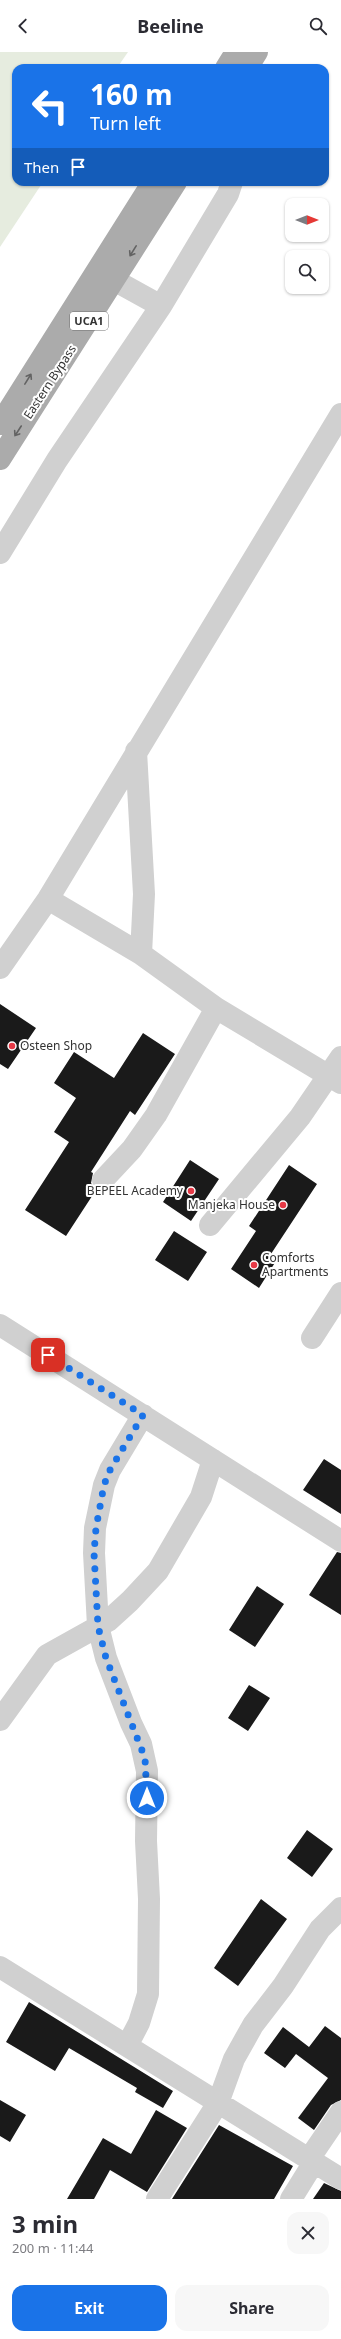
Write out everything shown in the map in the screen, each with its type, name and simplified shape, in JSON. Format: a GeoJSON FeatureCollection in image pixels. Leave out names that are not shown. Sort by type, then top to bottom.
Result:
{"type":"FeatureCollection","features":[{"type":"Feature","properties":{"kind":"main road"},"geometry":{"type":"LineString","coordinates":[[228,64],[236,52]]}},
{"type":"Feature","properties":{"kind":"main road"},"geometry":{"type":"LineString","coordinates":[[250,64],[257,52]]}},
{"type":"Feature","properties":{"kind":"main road","name":"Eastern Bypass"},"geometry":{"type":"LineString","coordinates":[[0,459],[114,280],[141,219],[152,186]]}},
{"type":"Feature","properties":{"kind":"main road","name":"Eastern Bypass"},"geometry":{"type":"LineString","coordinates":[[0,424],[141,219],[172,186]]}},
{"type":"Feature","properties":{"kind":"street"},"geometry":{"type":"LineString","coordinates":[[0,553],[57,460],[161,306],[228,194],[231,186]]}},
{"type":"Feature","properties":{"kind":"street"},"geometry":{"type":"LineString","coordinates":[[114,280],[161,306]]}},
{"type":"Feature","properties":{"kind":"street"},"geometry":{"type":"LineString","coordinates":[[0,968],[48,898],[136,751],[334,442],[341,414]]}},
{"type":"Feature","properties":{"kind":"street"},"geometry":{"type":"LineString","coordinates":[[136,751],[144,894],[141,954]]}},
{"type":"Feature","properties":{"kind":"street"},"geometry":{"type":"LineString","coordinates":[[48,898],[141,954],[216,1008],[335,1079]]}},
{"type":"Feature","properties":{"kind":"street"},"geometry":{"type":"LineString","coordinates":[[103,1180],[132,1149],[156,1115],[216,1008]]}},
{"type":"Feature","properties":{"kind":"street"},"geometry":{"type":"LineString","coordinates":[[210,1225],[300,1117],[335,1079],[341,1057]]}},
{"type":"Feature","properties":{"kind":"street"},"geometry":{"type":"LineString","coordinates":[[312,1338],[341,1292]]}},
{"type":"Feature","properties":{"kind":"street"},"geometry":{"type":"LineString","coordinates":[[0,1325],[341,1541]]}},
{"type":"Feature","properties":{"kind":"street"},"geometry":{"type":"LineString","coordinates":[[127,2046],[139,2023],[148,1994],[149,1899],[146,1842],[147,1771],[141,1744],[131,1723],[106,1658],[98,1626],[94,1553],[99,1505],[110,1470],[143,1415]]}},
{"type":"Feature","properties":{"kind":"street"},"geometry":{"type":"LineString","coordinates":[[0,1720],[47,1655],[108,1621],[130,1601],[158,1571],[201,1497],[213,1460]]}},
{"type":"Feature","properties":{"kind":"street"},"geometry":{"type":"LineString","coordinates":[[156,2199],[218,2103],[234,2059],[252,2025],[283,1986],[320,1929],[341,1908]]}},
{"type":"Feature","properties":{"kind":"street"},"geometry":{"type":"LineString","coordinates":[[0,1967],[341,2178]]}},
{"type":"Feature","properties":{"kind":"street"},"geometry":{"type":"LineString","coordinates":[[291,2199],[312,2160],[341,2112]]}},
{"type":"Feature","properties":{"kind":"shaded area"},"geometry":{"type":"Polygon","coordinates":[[[0,52],[128,52],[120,64],[12,64],[12,186],[40,186],[0,247],[0,52]]]}},
{"type":"Feature","properties":{"kind":"building","name":"Osteen Shop"},"geometry":{"type":"Polygon","coordinates":[[[0,1004],[36,1028],[8,1069],[0,1064],[0,1004]]]}},
{"type":"Feature","properties":{"kind":"building"},"geometry":{"type":"Polygon","coordinates":[[[143,1033],[175,1054],[135,1115],[130,1111],[91,1172],[93,1173],[91,1183],[96,1190],[66,1236],[25,1210],[69,1142],[54,1132],[76,1098],[54,1083],[74,1052],[114,1078],[143,1033]]]}},
{"type":"Feature","properties":{"kind":"building","name":"BEPEEL Academy"},"geometry":{"type":"Polygon","coordinates":[[[190,1160],[219,1179],[191,1221],[163,1202],[190,1160]]]}},
{"type":"Feature","properties":{"kind":"building","name":"Manjeka House"},"geometry":{"type":"Polygon","coordinates":[[[289,1165],[317,1184],[269,1257],[276,1261],[259,1288],[231,1269],[256,1231],[249,1226],[289,1165]]]}},
{"type":"Feature","properties":{"kind":"building"},"geometry":{"type":"Polygon","coordinates":[[[174,1231],[207,1252],[188,1281],[155,1260],[174,1231]]]}},
{"type":"Feature","properties":{"kind":"building"},"geometry":{"type":"Polygon","coordinates":[[[324,1459],[341,1470],[341,1514],[303,1490],[324,1459]]]}},
{"type":"Feature","properties":{"kind":"building"},"geometry":{"type":"Polygon","coordinates":[[[337,1552],[341,1553],[341,1615],[309,1595],[337,1552]]]}},
{"type":"Feature","properties":{"kind":"building"},"geometry":{"type":"Polygon","coordinates":[[[257,1586],[284,1604],[255,1647],[229,1630],[257,1586]]]}},
{"type":"Feature","properties":{"kind":"building"},"geometry":{"type":"Polygon","coordinates":[[[249,1685],[270,1698],[248,1731],[228,1718],[249,1685]]]}},
{"type":"Feature","properties":{"kind":"building"},"geometry":{"type":"Polygon","coordinates":[[[307,1830],[333,1849],[312,1877],[287,1858],[307,1830]]]}},
{"type":"Feature","properties":{"kind":"building"},"geometry":{"type":"Polygon","coordinates":[[[261,1899],[287,1919],[238,1986],[214,1968],[261,1899]]]}},
{"type":"Feature","properties":{"kind":"building"},"geometry":{"type":"Polygon","coordinates":[[[29,2002],[173,2091],[163,2108],[135,2092],[137,2088],[69,2048],[55,2071],[6,2042],[29,2002]]]}},
{"type":"Feature","properties":{"kind":"building"},"geometry":{"type":"Polygon","coordinates":[[[325,2026],[341,2038],[341,2100],[331,2105],[314,2130],[298,2118],[328,2078],[296,2054],[285,2068],[264,2053],[283,2027],[309,2047],[325,2026]]]}},
{"type":"Feature","properties":{"kind":"building"},"geometry":{"type":"Polygon","coordinates":[[[0,2100],[26,2115],[10,2142],[0,2136],[0,2100]]]}},
{"type":"Feature","properties":{"kind":"building"},"geometry":{"type":"Polygon","coordinates":[[[156,2110],[187,2128],[147,2192],[110,2170],[94,2199],[67,2199],[103,2138],[131,2154],[156,2110]]]}},
{"type":"Feature","properties":{"kind":"building"},"geometry":{"type":"Polygon","coordinates":[[[219,2125],[293,2166],[274,2199],[172,2199],[219,2125]]]}},
{"type":"Feature","properties":{"kind":"building"},"geometry":{"type":"Polygon","coordinates":[[[324,2183],[341,2191],[341,2199],[313,2199],[324,2183]]]}},
{"type":"Feature","properties":{"kind":"place","name":"Osteen Shop"},"geometry":{"type":"Point","coordinates":[12,1046]}},
{"type":"Feature","properties":{"kind":"place","name":"BEPEEL Academy"},"geometry":{"type":"Point","coordinates":[191,1191]}},
{"type":"Feature","properties":{"kind":"place","name":"Manjeka House"},"geometry":{"type":"Point","coordinates":[283,1205]}},
{"type":"Feature","properties":{"kind":"place","name":"Comforts Apartments"},"geometry":{"type":"Point","coordinates":[254,1265]}},
{"type":"Feature","properties":{"kind":"route"},"geometry":{"type":"LineString","coordinates":[[48,1355],[143,1415],[110,1470],[104,1485],[99,1505],[94,1553],[98,1626],[106,1658],[131,1723],[141,1744],[145,1758],[147,1771],[147,1798]]}}]}
